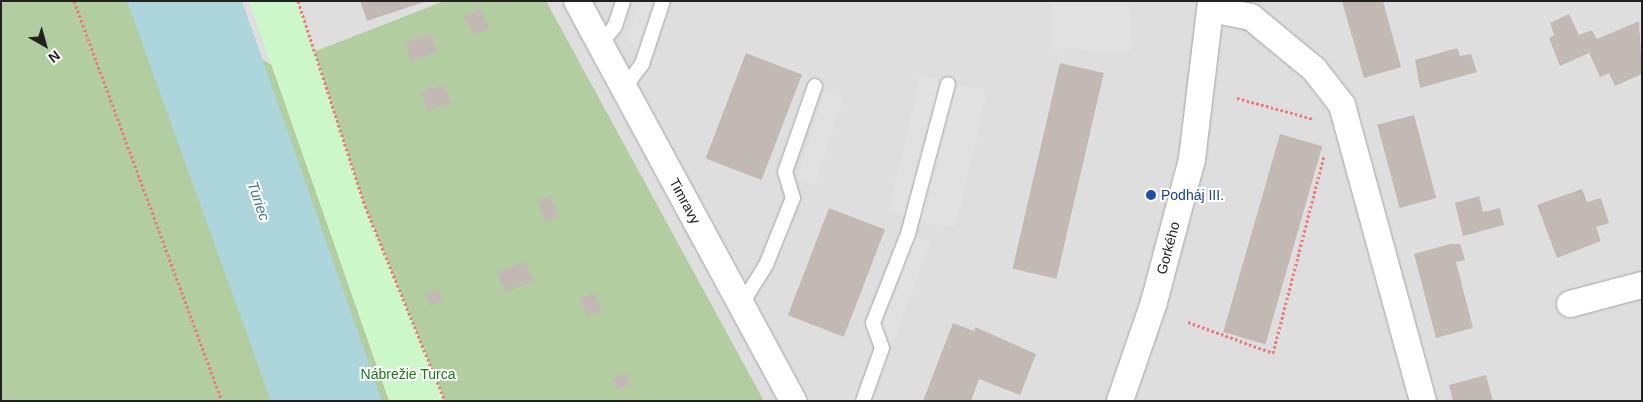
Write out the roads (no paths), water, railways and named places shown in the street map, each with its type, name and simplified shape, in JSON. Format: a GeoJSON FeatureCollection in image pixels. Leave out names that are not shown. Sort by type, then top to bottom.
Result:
{"type":"FeatureCollection","features":[{"type":"Feature","properties":{"kind":"street","name":"Timravy"},"geometry":{"type":"LineString","coordinates":[[577,1],[793,401]]}},
{"type":"Feature","properties":{"kind":"street","name":"Gorkého"},"geometry":{"type":"LineString","coordinates":[[1120,401],[1154,302],[1192,159],[1211,5]]}},
{"type":"Feature","properties":{"kind":"street"},"geometry":{"type":"LineString","coordinates":[[1211,5],[1251,17],[1314,69],[1342,105],[1423,401]]}},
{"type":"Feature","properties":{"kind":"street"},"geometry":{"type":"LineString","coordinates":[[1570,304],[1642,285]]}},
{"type":"Feature","properties":{"kind":"lane"},"geometry":{"type":"LineString","coordinates":[[600,45],[615,26],[623,1]]}},
{"type":"Feature","properties":{"kind":"lane"},"geometry":{"type":"LineString","coordinates":[[624,88],[642,64],[663,1]]}},
{"type":"Feature","properties":{"kind":"lane"},"geometry":{"type":"LineString","coordinates":[[863,401],[882,348],[873,323],[908,234],[948,84]]}},
{"type":"Feature","properties":{"kind":"lane"},"geometry":{"type":"LineString","coordinates":[[741,305],[766,265],[792,198],[785,172],[815,86]]}},
{"type":"Feature","properties":{"kind":"water","name":"Turiec"},"geometry":{"type":"Polygon","coordinates":[[[127,1],[242,1],[382,401],[271,401],[127,1]]]}},
{"type":"Feature","properties":{"kind":"place","name":"Podháj III."},"geometry":{"type":"Point","coordinates":[1151,195]}},
{"type":"Feature","properties":{"kind":"park label","name":"Nábrežie Turca"},"geometry":{"type":"Point","coordinates":[408,374]}}]}
